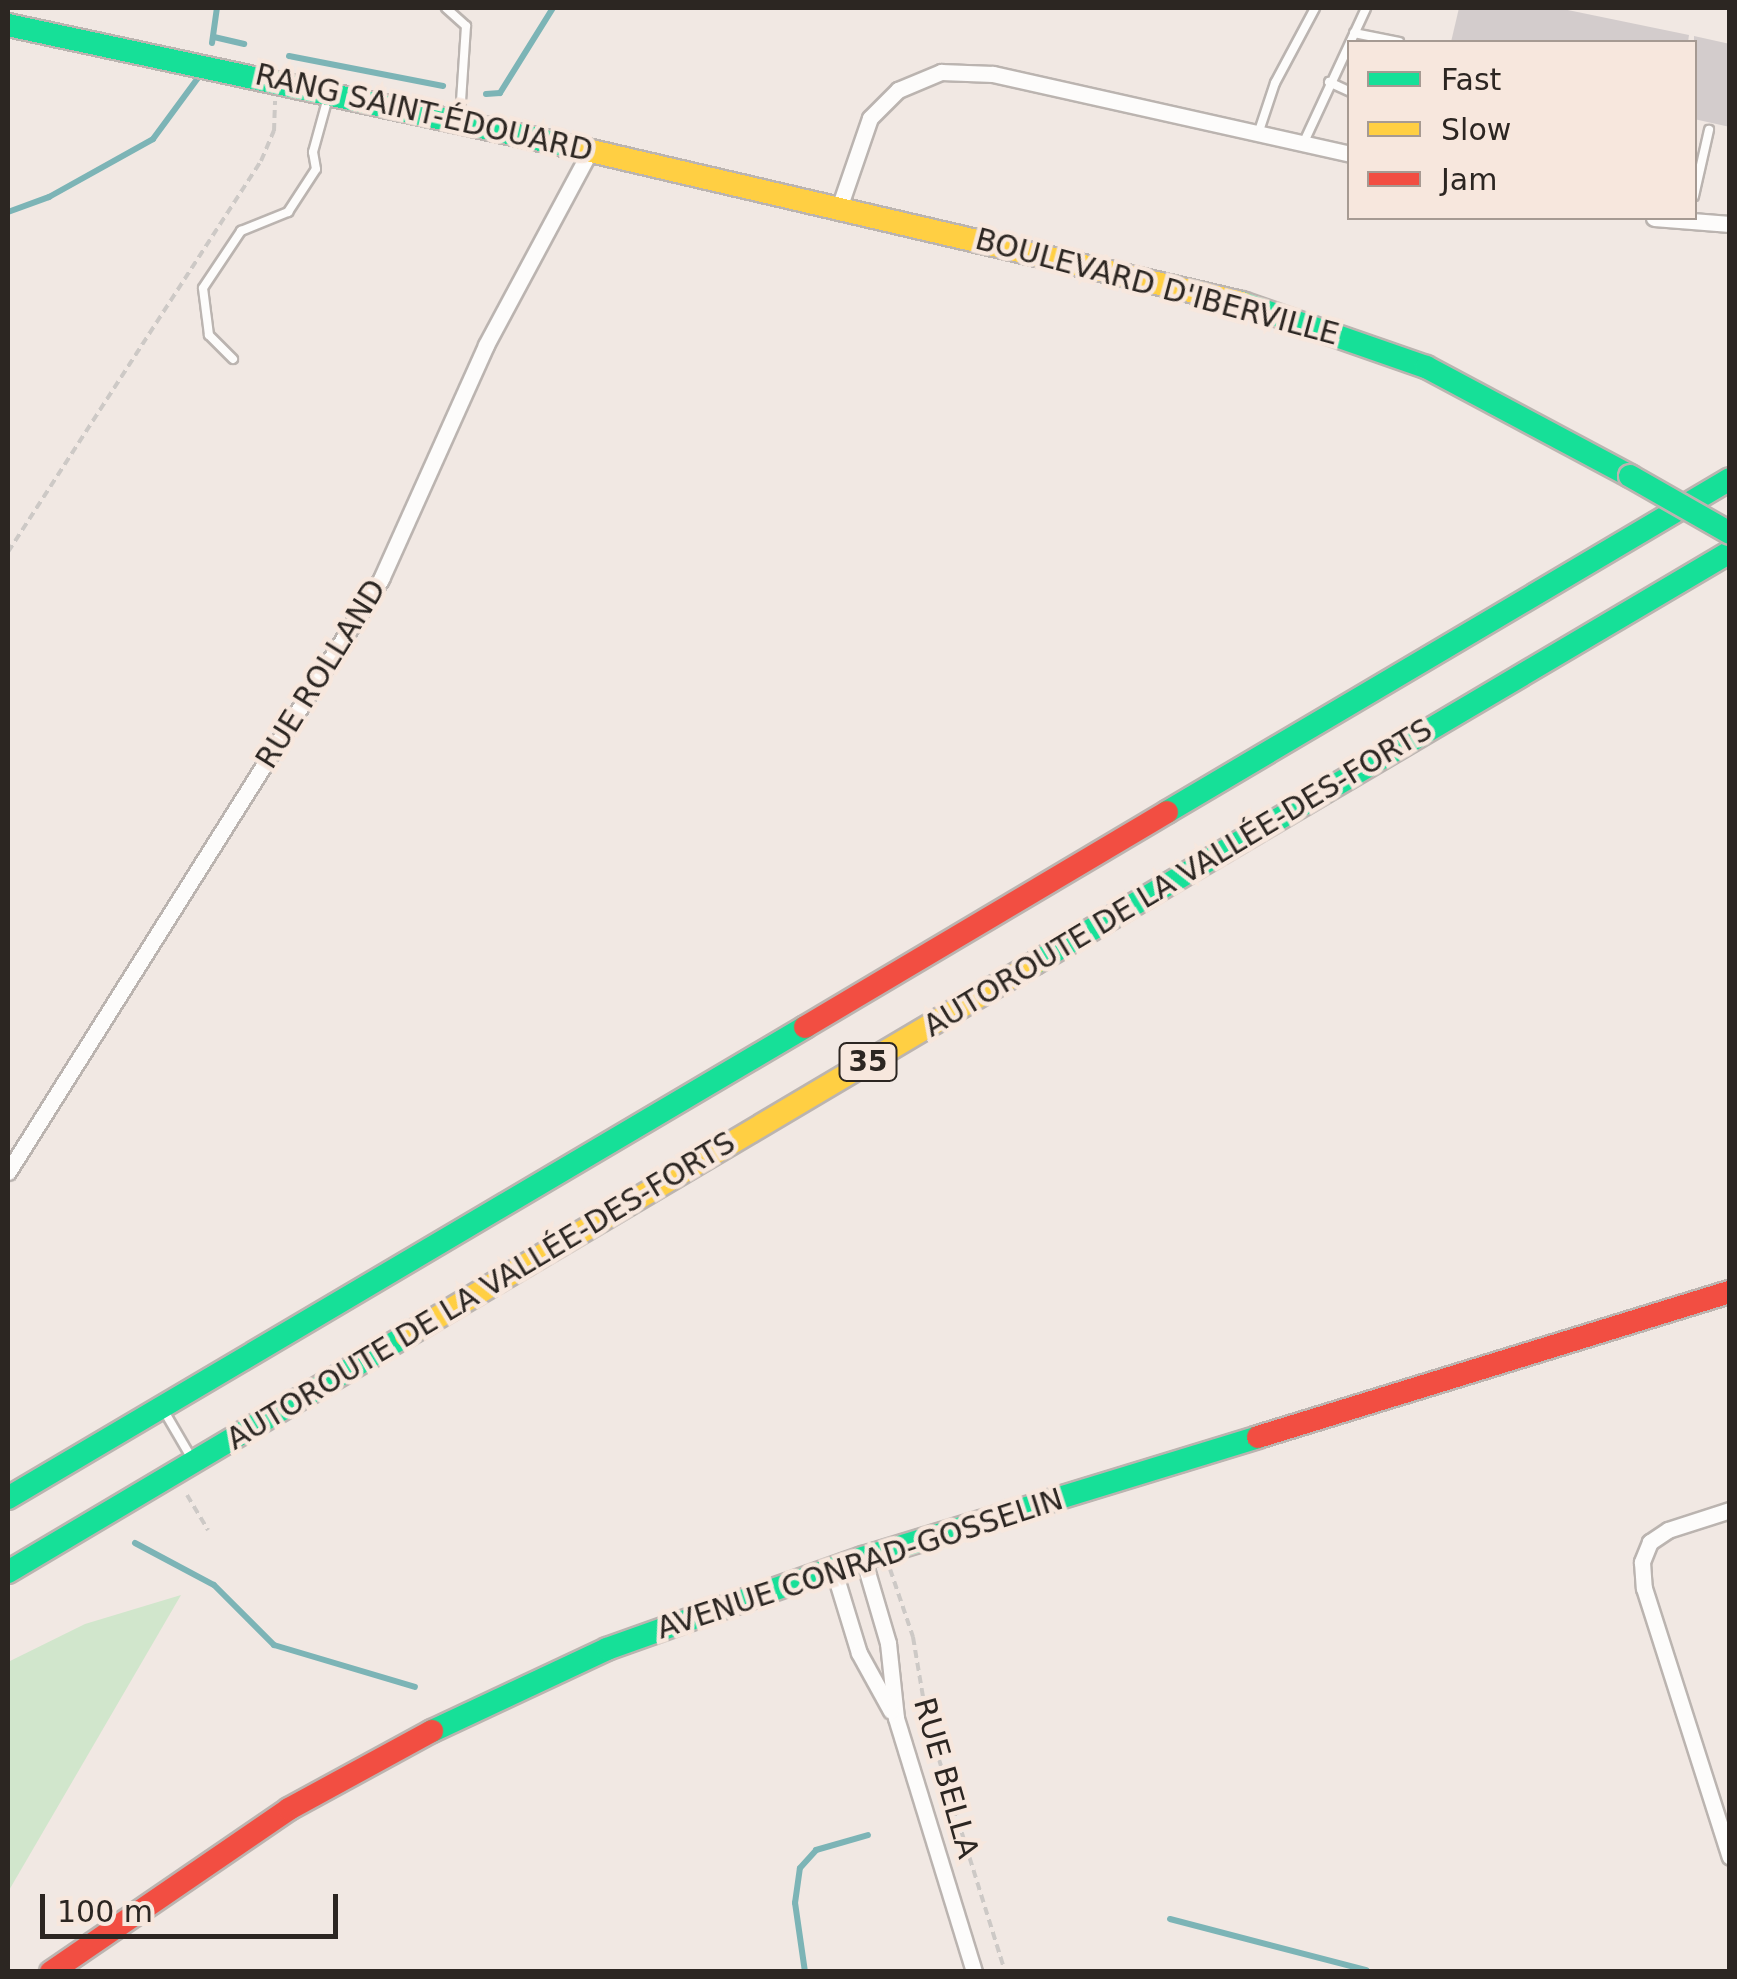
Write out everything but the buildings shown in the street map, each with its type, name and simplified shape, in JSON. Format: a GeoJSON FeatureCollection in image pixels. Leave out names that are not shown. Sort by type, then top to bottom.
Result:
{"type":"FeatureCollection","features":[{"type":"Feature","properties":{"kind":"main road","name":"RANG SAINT-ÉDOUARD"},"geometry":{"type":"LineString","coordinates":[[8,25],[330,90],[839,208]]}},
{"type":"Feature","properties":{"kind":"main road","name":"BOULEVARD D'IBERVILLE"},"geometry":{"type":"LineString","coordinates":[[839,208],[1228,299],[1334,332],[1478,392],[1730,533]]}},
{"type":"Feature","properties":{"kind":"main road","name":"AUTOROUTE DE LA VALLÉE-DES-FORTS"},"geometry":{"type":"LineString","coordinates":[[8,1498],[1730,478]]}},
{"type":"Feature","properties":{"kind":"main road","name":"AUTOROUTE DE LA VALLÉE-DES-FORTS"},"geometry":{"type":"LineString","coordinates":[[8,1572],[1730,552]]}},
{"type":"Feature","properties":{"kind":"main road","name":"AVENUE CONRAD-GOSSELIN"},"geometry":{"type":"LineString","coordinates":[[52,1972],[228,1847],[462,1715],[640,1636],[863,1558],[1730,1292]]}},
{"type":"Feature","properties":{"kind":"street"},"geometry":{"type":"LineString","coordinates":[[839,208],[870,118],[898,90],[940,72],[992,74],[1347,153]]}},
{"type":"Feature","properties":{"kind":"street","name":"RUE ROLLAND"},"geometry":{"type":"LineString","coordinates":[[8,1172],[381,578],[486,345],[590,152]]}},
{"type":"Feature","properties":{"kind":"street"},"geometry":{"type":"LineString","coordinates":[[1689,220],[1730,224]]}},
{"type":"Feature","properties":{"kind":"street"},"geometry":{"type":"LineString","coordinates":[[1730,1510],[1668,1530],[1650,1542],[1642,1562],[1644,1588],[1730,1857]]}},
{"type":"Feature","properties":{"kind":"street","name":"RUE BELLA"},"geometry":{"type":"LineString","coordinates":[[863,1558],[888,1643],[896,1718],[974,1972]]}},
{"type":"Feature","properties":{"kind":"street","name":"RUE BELLA"},"geometry":{"type":"LineString","coordinates":[[832,1568],[859,1653],[896,1718]]}},
{"type":"Feature","properties":{"kind":"lane"},"geometry":{"type":"LineString","coordinates":[[446,8],[466,26],[460,120]]}},
{"type":"Feature","properties":{"kind":"lane"},"geometry":{"type":"LineString","coordinates":[[1258,134],[1275,83],[1314,8]]}},
{"type":"Feature","properties":{"kind":"lane"},"geometry":{"type":"LineString","coordinates":[[1350,40],[1366,8]]}},
{"type":"Feature","properties":{"kind":"lane"},"geometry":{"type":"LineString","coordinates":[[1354,32],[1390,40]]}},
{"type":"Feature","properties":{"kind":"lane"},"geometry":{"type":"LineString","coordinates":[[1303,144],[1347,45]]}},
{"type":"Feature","properties":{"kind":"lane"},"geometry":{"type":"LineString","coordinates":[[1328,82],[1347,91]]}},
{"type":"Feature","properties":{"kind":"lane"},"geometry":{"type":"LineString","coordinates":[[234,358],[208,335],[204,288],[241,231],[288,212],[316,169],[313,152],[330,90]]}},
{"type":"Feature","properties":{"kind":"lane"},"geometry":{"type":"LineString","coordinates":[[1697,183],[1709,130]]}},
{"type":"Feature","properties":{"kind":"lane"},"geometry":{"type":"LineString","coordinates":[[161,1407],[184,1468]]}},
{"type":"Feature","properties":{"kind":"path"},"geometry":{"type":"LineString","coordinates":[[8,552],[261,161],[274,131],[269,77]]}},
{"type":"Feature","properties":{"kind":"path"},"geometry":{"type":"LineString","coordinates":[[184,1468],[208,1530]]}},
{"type":"Feature","properties":{"kind":"path","name":"RUE BELLA"},"geometry":{"type":"LineString","coordinates":[[894,1583],[913,1637],[927,1721],[1005,1972]]}},
{"type":"Feature","properties":{"kind":"green space"},"geometry":{"type":"Polygon","coordinates":[[[181,1595],[8,1892],[8,1662],[85,1624],[181,1595]]]}},
{"type":"Feature","properties":{"kind":"waterway"},"geometry":{"type":"LineString","coordinates":[[212,43],[217,8]]}},
{"type":"Feature","properties":{"kind":"waterway"},"geometry":{"type":"LineString","coordinates":[[486,94],[500,93],[553,8]]}},
{"type":"Feature","properties":{"kind":"waterway"},"geometry":{"type":"LineString","coordinates":[[214,37],[244,44]]}},
{"type":"Feature","properties":{"kind":"waterway"},"geometry":{"type":"LineString","coordinates":[[289,56],[443,86]]}},
{"type":"Feature","properties":{"kind":"waterway"},"geometry":{"type":"LineString","coordinates":[[8,212],[49,197],[153,139],[198,78]]}},
{"type":"Feature","properties":{"kind":"waterway"},"geometry":{"type":"LineString","coordinates":[[135,1543],[214,1585],[274,1645],[415,1687]]}},
{"type":"Feature","properties":{"kind":"waterway"},"geometry":{"type":"LineString","coordinates":[[805,1972],[795,1903],[800,1868],[816,1850],[868,1835]]}},
{"type":"Feature","properties":{"kind":"waterway"},"geometry":{"type":"LineString","coordinates":[[1170,1919],[1366,1970]]}},
{"type":"Feature","properties":{"kind":"traffic: fast"},"geometry":{"type":"LineString","coordinates":[[8,25],[587,150]]}},
{"type":"Feature","properties":{"kind":"traffic: fast"},"geometry":{"type":"LineString","coordinates":[[1242,303],[1426,367],[1630,476]]}},
{"type":"Feature","properties":{"kind":"traffic: fast"},"geometry":{"type":"LineString","coordinates":[[1630,476],[1730,533]]}},
{"type":"Feature","properties":{"kind":"traffic: fast"},"geometry":{"type":"LineString","coordinates":[[1167,812],[1730,479]]}},
{"type":"Feature","properties":{"kind":"traffic: fast"},"geometry":{"type":"LineString","coordinates":[[1035,963],[1730,552]]}},
{"type":"Feature","properties":{"kind":"traffic: fast"},"geometry":{"type":"LineString","coordinates":[[8,1498],[805,1027]]}},
{"type":"Feature","properties":{"kind":"traffic: fast"},"geometry":{"type":"LineString","coordinates":[[8,1572],[406,1336]]}},
{"type":"Feature","properties":{"kind":"traffic: fast"},"geometry":{"type":"LineString","coordinates":[[432,1731],[607,1649],[863,1558],[1258,1437]]}},
{"type":"Feature","properties":{"kind":"traffic: slow"},"geometry":{"type":"LineString","coordinates":[[587,150],[1242,303]]}},
{"type":"Feature","properties":{"kind":"traffic: slow"},"geometry":{"type":"LineString","coordinates":[[406,1336],[1035,963]]}},
{"type":"Feature","properties":{"kind":"traffic: jam"},"geometry":{"type":"LineString","coordinates":[[805,1027],[1167,812]]}},
{"type":"Feature","properties":{"kind":"traffic: jam"},"geometry":{"type":"LineString","coordinates":[[1258,1437],[1730,1292]]}},
{"type":"Feature","properties":{"kind":"traffic: jam"},"geometry":{"type":"LineString","coordinates":[[51,1972],[289,1809],[432,1731]]}}]}
